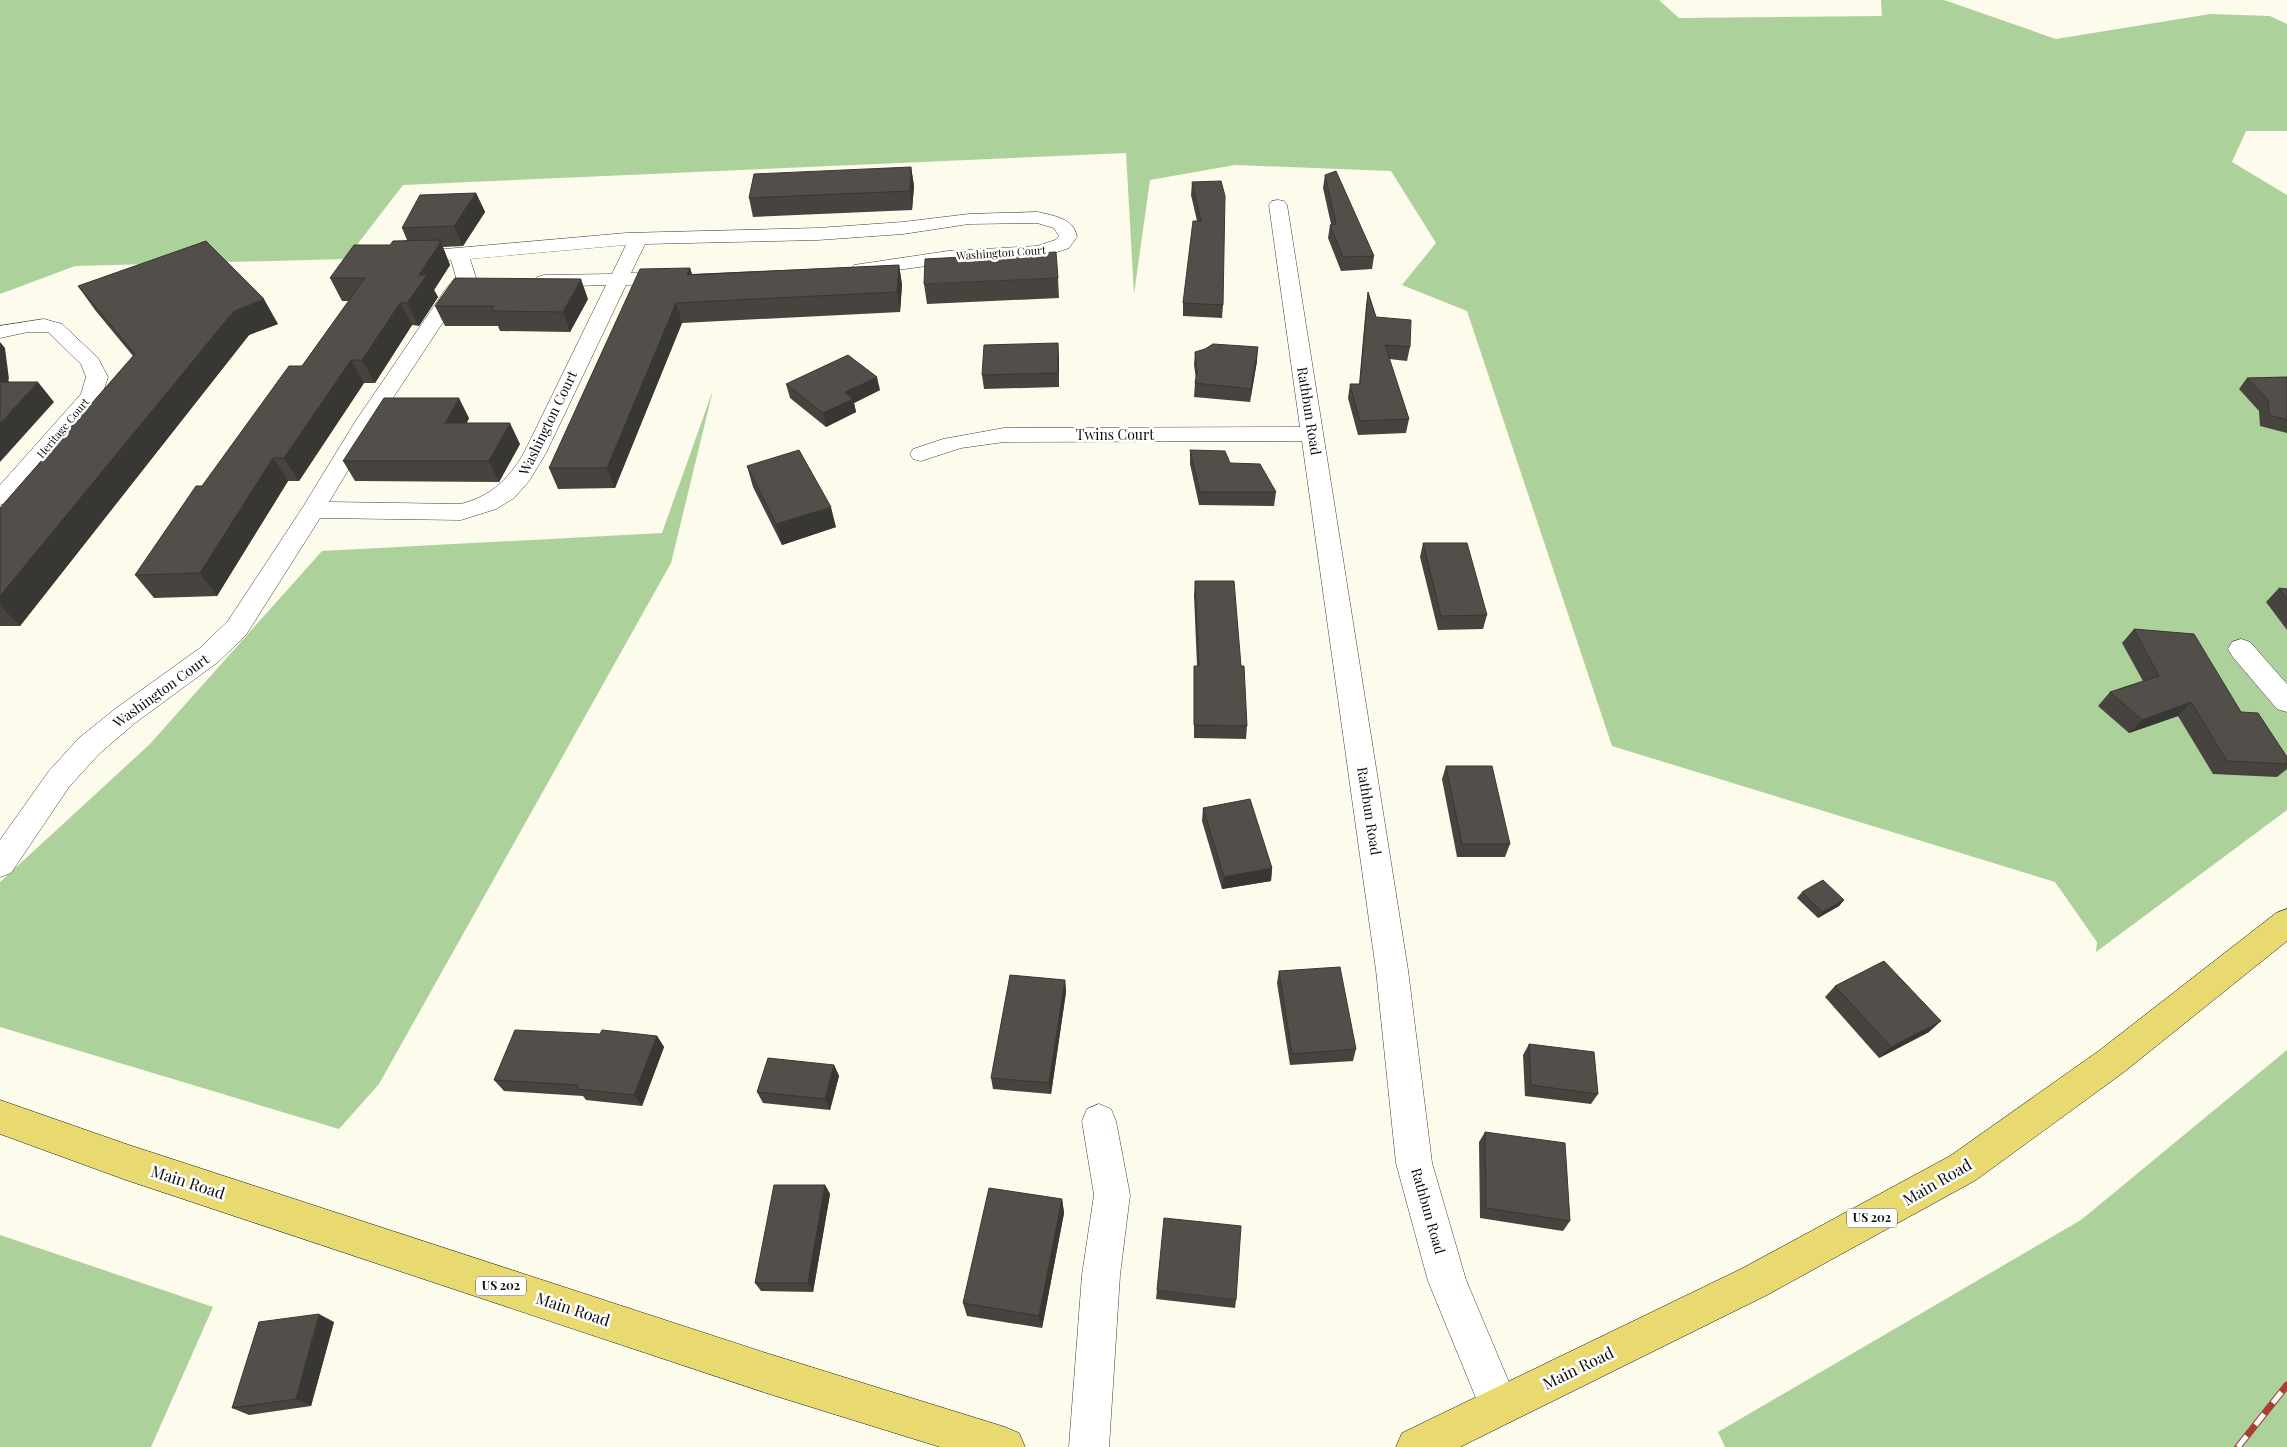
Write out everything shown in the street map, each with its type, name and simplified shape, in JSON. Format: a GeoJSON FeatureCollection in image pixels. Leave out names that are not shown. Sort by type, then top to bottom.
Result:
{"type":"FeatureCollection","features":[{"type":"Feature","properties":{"kind":"main road","name":"Main Road"},"geometry":{"type":"LineString","coordinates":[[1416,1447],[1754,1282],[1963,1168],[2112,1061],[2287,923]]}},
{"type":"Feature","properties":{"kind":"main road","name":"Main Road"},"geometry":{"type":"LineString","coordinates":[[0,1117],[126,1162],[738,1364],[1005,1447]]}},
{"type":"Feature","properties":{"kind":"street","name":"Rathbun Road"},"geometry":{"type":"LineString","coordinates":[[1278,205],[1392,970],[1414,1163],[1447,1281],[1499,1406]]}},
{"type":"Feature","properties":{"kind":"street","name":"Washington Court"},"geometry":{"type":"LineString","coordinates":[[420,255],[458,254],[638,239],[818,234],[917,226],[969,219],[1038,217],[1061,224],[1067,230],[1068,237],[1062,244],[1039,252],[948,257],[893,266],[845,270]]}},
{"type":"Feature","properties":{"kind":"street"},"geometry":{"type":"LineString","coordinates":[[917,226],[919,262]]}},
{"type":"Feature","properties":{"kind":"street","name":"Washington Court"},"geometry":{"type":"LineString","coordinates":[[313,510],[461,512],[488,503],[511,490],[521,479],[535,453],[638,239]]}},
{"type":"Feature","properties":{"kind":"street"},"geometry":{"type":"LineString","coordinates":[[458,254],[466,278],[462,282]]}},
{"type":"Feature","properties":{"kind":"street"},"geometry":{"type":"LineString","coordinates":[[525,281],[688,277]]}},
{"type":"Feature","properties":{"kind":"street","name":"Washington Court"},"geometry":{"type":"LineString","coordinates":[[0,864],[59,779],[89,746],[125,716],[192,668],[224,642],[237,628],[313,510],[366,422],[462,282]]}},
{"type":"Feature","properties":{"kind":"street"},"geometry":{"type":"LineString","coordinates":[[462,282],[488,282]]}},
{"type":"Feature","properties":{"kind":"street","name":"Heritage Court"},"geometry":{"type":"LineString","coordinates":[[0,332],[28,326],[44,325],[55,328],[91,362],[97,377],[91,395],[71,420],[15,484],[0,497]]}},
{"type":"Feature","properties":{"kind":"street","name":"Twins Court"},"geometry":{"type":"LineString","coordinates":[[921,454],[946,444],[973,438],[1004,436],[1312,434]]}},
{"type":"Feature","properties":{"kind":"street"},"geometry":{"type":"LineString","coordinates":[[2241,649],[2287,702]]}},
{"type":"Feature","properties":{"kind":"street"},"geometry":{"type":"LineString","coordinates":[[1089,1447],[1093,1367],[1101,1275],[1112,1195],[1099,1122]]}},
{"type":"Feature","properties":{"kind":"green space"},"geometry":{"type":"Polygon","coordinates":[[[0,0],[1659,0],[1679,18],[1882,16],[1881,0],[1944,0],[2056,39],[2210,14],[2270,16],[2287,24],[2287,131],[2246,131],[2232,162],[2287,195],[2287,810],[2096,952],[2097,942],[2055,882],[1612,746],[1467,311],[1402,285],[1436,243],[1391,171],[1235,165],[1150,180],[1134,294],[1126,153],[403,185],[346,259],[75,266],[0,294],[0,0]]]}},
{"type":"Feature","properties":{"kind":"green space"},"geometry":{"type":"Polygon","coordinates":[[[713,390],[671,563],[379,1084],[339,1129],[0,1027],[0,882],[150,744],[322,551],[662,533],[713,390]]]}},
{"type":"Feature","properties":{"kind":"green space"},"geometry":{"type":"Polygon","coordinates":[[[2287,1050],[2287,1447],[1725,1447],[1718,1432],[2081,1220],[2287,1050]]]}},
{"type":"Feature","properties":{"kind":"green space"},"geometry":{"type":"Polygon","coordinates":[[[0,1235],[213,1307],[151,1447],[0,1447],[0,1235]]]}},
{"type":"Feature","properties":{"kind":"building"},"geometry":{"type":"Polygon","coordinates":[[[911,167],[910,191],[749,198],[754,174],[911,167]]]}},
{"type":"Feature","properties":{"kind":"building"},"geometry":{"type":"Polygon","coordinates":[[[1336,171],[1374,256],[1343,257],[1330,225],[1336,224],[1325,175],[1336,171]]]}},
{"type":"Feature","properties":{"kind":"building"},"geometry":{"type":"Polygon","coordinates":[[[1221,181],[1225,196],[1223,305],[1183,303],[1193,221],[1201,221],[1192,182],[1221,181]]]}},
{"type":"Feature","properties":{"kind":"building"},"geometry":{"type":"Polygon","coordinates":[[[476,193],[454,226],[402,228],[420,195],[476,193]]]}},
{"type":"Feature","properties":{"kind":"building"},"geometry":{"type":"Polygon","coordinates":[[[440,240],[440,243],[419,275],[427,275],[407,303],[400,303],[362,360],[351,360],[284,458],[273,458],[200,573],[135,575],[196,486],[202,486],[289,366],[302,366],[365,278],[330,278],[354,245],[390,245],[393,241],[440,240]]]}},
{"type":"Feature","properties":{"kind":"building"},"geometry":{"type":"Polygon","coordinates":[[[206,241],[264,299],[234,311],[0,596],[0,508],[135,354],[78,286],[206,241]]]}},
{"type":"Feature","properties":{"kind":"building"},"geometry":{"type":"Polygon","coordinates":[[[1056,252],[1058,278],[924,284],[925,259],[1056,252]]]}},
{"type":"Feature","properties":{"kind":"building"},"geometry":{"type":"Polygon","coordinates":[[[899,265],[897,292],[676,303],[607,468],[549,468],[640,269],[690,268],[687,275],[899,265]]]}},
{"type":"Feature","properties":{"kind":"building"},"geometry":{"type":"Polygon","coordinates":[[[455,278],[581,279],[563,312],[491,311],[494,306],[435,306],[455,278]]]}},
{"type":"Feature","properties":{"kind":"building"},"geometry":{"type":"Polygon","coordinates":[[[1368,292],[1376,317],[1411,320],[1410,347],[1385,345],[1409,419],[1360,421],[1350,384],[1360,384],[1368,292]]]}},
{"type":"Feature","properties":{"kind":"building"},"geometry":{"type":"Polygon","coordinates":[[[1058,343],[1058,373],[982,375],[984,345],[1058,343]]]}},
{"type":"Feature","properties":{"kind":"building"},"geometry":{"type":"Polygon","coordinates":[[[1213,344],[1258,347],[1251,389],[1195,383],[1197,372],[1195,352],[1213,344]]]}},
{"type":"Feature","properties":{"kind":"building"},"geometry":{"type":"Polygon","coordinates":[[[848,355],[877,377],[845,392],[853,399],[823,413],[786,384],[848,355]]]}},
{"type":"Feature","properties":{"kind":"building"},"geometry":{"type":"Polygon","coordinates":[[[2287,377],[2287,420],[2269,415],[2268,400],[2247,378],[2287,377]]]}},
{"type":"Feature","properties":{"kind":"building"},"geometry":{"type":"Polygon","coordinates":[[[0,382],[38,382],[0,423],[0,382]]]}},
{"type":"Feature","properties":{"kind":"building"},"geometry":{"type":"Polygon","coordinates":[[[384,398],[459,398],[445,423],[510,423],[489,461],[343,461],[384,398]]]}},
{"type":"Feature","properties":{"kind":"building"},"geometry":{"type":"Polygon","coordinates":[[[799,450],[831,507],[776,524],[747,466],[799,450]]]}},
{"type":"Feature","properties":{"kind":"building"},"geometry":{"type":"Polygon","coordinates":[[[1190,450],[1225,451],[1230,463],[1260,464],[1276,492],[1200,492],[1190,450]]]}},
{"type":"Feature","properties":{"kind":"building"},"geometry":{"type":"Polygon","coordinates":[[[1423,543],[1467,543],[1487,615],[1441,616],[1423,543]]]}},
{"type":"Feature","properties":{"kind":"building"},"geometry":{"type":"Polygon","coordinates":[[[1195,581],[1234,581],[1241,666],[1244,666],[1247,726],[1194,725],[1194,666],[1199,666],[1195,581]]]}},
{"type":"Feature","properties":{"kind":"building"},"geometry":{"type":"Polygon","coordinates":[[[2279,588],[2287,589],[2287,599],[2279,588]]]}},
{"type":"Feature","properties":{"kind":"building"},"geometry":{"type":"Polygon","coordinates":[[[2134,629],[2194,634],[2241,712],[2258,713],[2287,757],[2287,764],[2227,761],[2191,702],[2142,720],[2110,692],[2159,676],[2134,629]]]}},
{"type":"Feature","properties":{"kind":"building"},"geometry":{"type":"Polygon","coordinates":[[[1446,766],[1492,766],[1510,844],[1462,844],[1446,766]]]}},
{"type":"Feature","properties":{"kind":"building"},"geometry":{"type":"Polygon","coordinates":[[[1250,799],[1272,868],[1224,877],[1203,808],[1250,799]]]}},
{"type":"Feature","properties":{"kind":"building"},"geometry":{"type":"Polygon","coordinates":[[[1823,880],[1844,900],[1822,912],[1802,892],[1823,880]]]}},
{"type":"Feature","properties":{"kind":"building"},"geometry":{"type":"Polygon","coordinates":[[[1884,961],[1941,1021],[1891,1047],[1835,986],[1884,961]]]}},
{"type":"Feature","properties":{"kind":"building"},"geometry":{"type":"Polygon","coordinates":[[[1340,967],[1356,1049],[1292,1054],[1279,971],[1340,967]]]}},
{"type":"Feature","properties":{"kind":"building"},"geometry":{"type":"Polygon","coordinates":[[[1010,975],[1065,980],[1049,1083],[991,1078],[1010,975]]]}},
{"type":"Feature","properties":{"kind":"building"},"geometry":{"type":"Polygon","coordinates":[[[515,1030],[600,1034],[602,1030],[657,1036],[634,1095],[577,1089],[578,1085],[494,1080],[515,1030]]]}},
{"type":"Feature","properties":{"kind":"building"},"geometry":{"type":"Polygon","coordinates":[[[1529,1044],[1594,1052],[1598,1094],[1531,1085],[1529,1044]]]}},
{"type":"Feature","properties":{"kind":"building"},"geometry":{"type":"Polygon","coordinates":[[[768,1058],[834,1065],[825,1099],[757,1092],[768,1058]]]}},
{"type":"Feature","properties":{"kind":"building"},"geometry":{"type":"Polygon","coordinates":[[[1485,1132],[1565,1143],[1570,1221],[1486,1208],[1485,1132]]]}},
{"type":"Feature","properties":{"kind":"building"},"geometry":{"type":"Polygon","coordinates":[[[774,1185],[825,1185],[808,1283],[755,1283],[774,1185]]]}},
{"type":"Feature","properties":{"kind":"building"},"geometry":{"type":"Polygon","coordinates":[[[989,1188],[1062,1199],[1039,1316],[963,1303],[989,1188]]]}},
{"type":"Feature","properties":{"kind":"building"},"geometry":{"type":"Polygon","coordinates":[[[1164,1218],[1241,1226],[1236,1300],[1157,1290],[1164,1218]]]}},
{"type":"Feature","properties":{"kind":"building"},"geometry":{"type":"Polygon","coordinates":[[[319,1314],[296,1399],[232,1408],[259,1322],[319,1314]]]}},
{"type":"Feature","properties":{"kind":"railway"},"geometry":{"type":"LineString","coordinates":[[2238,1447],[2287,1385]]}}]}
